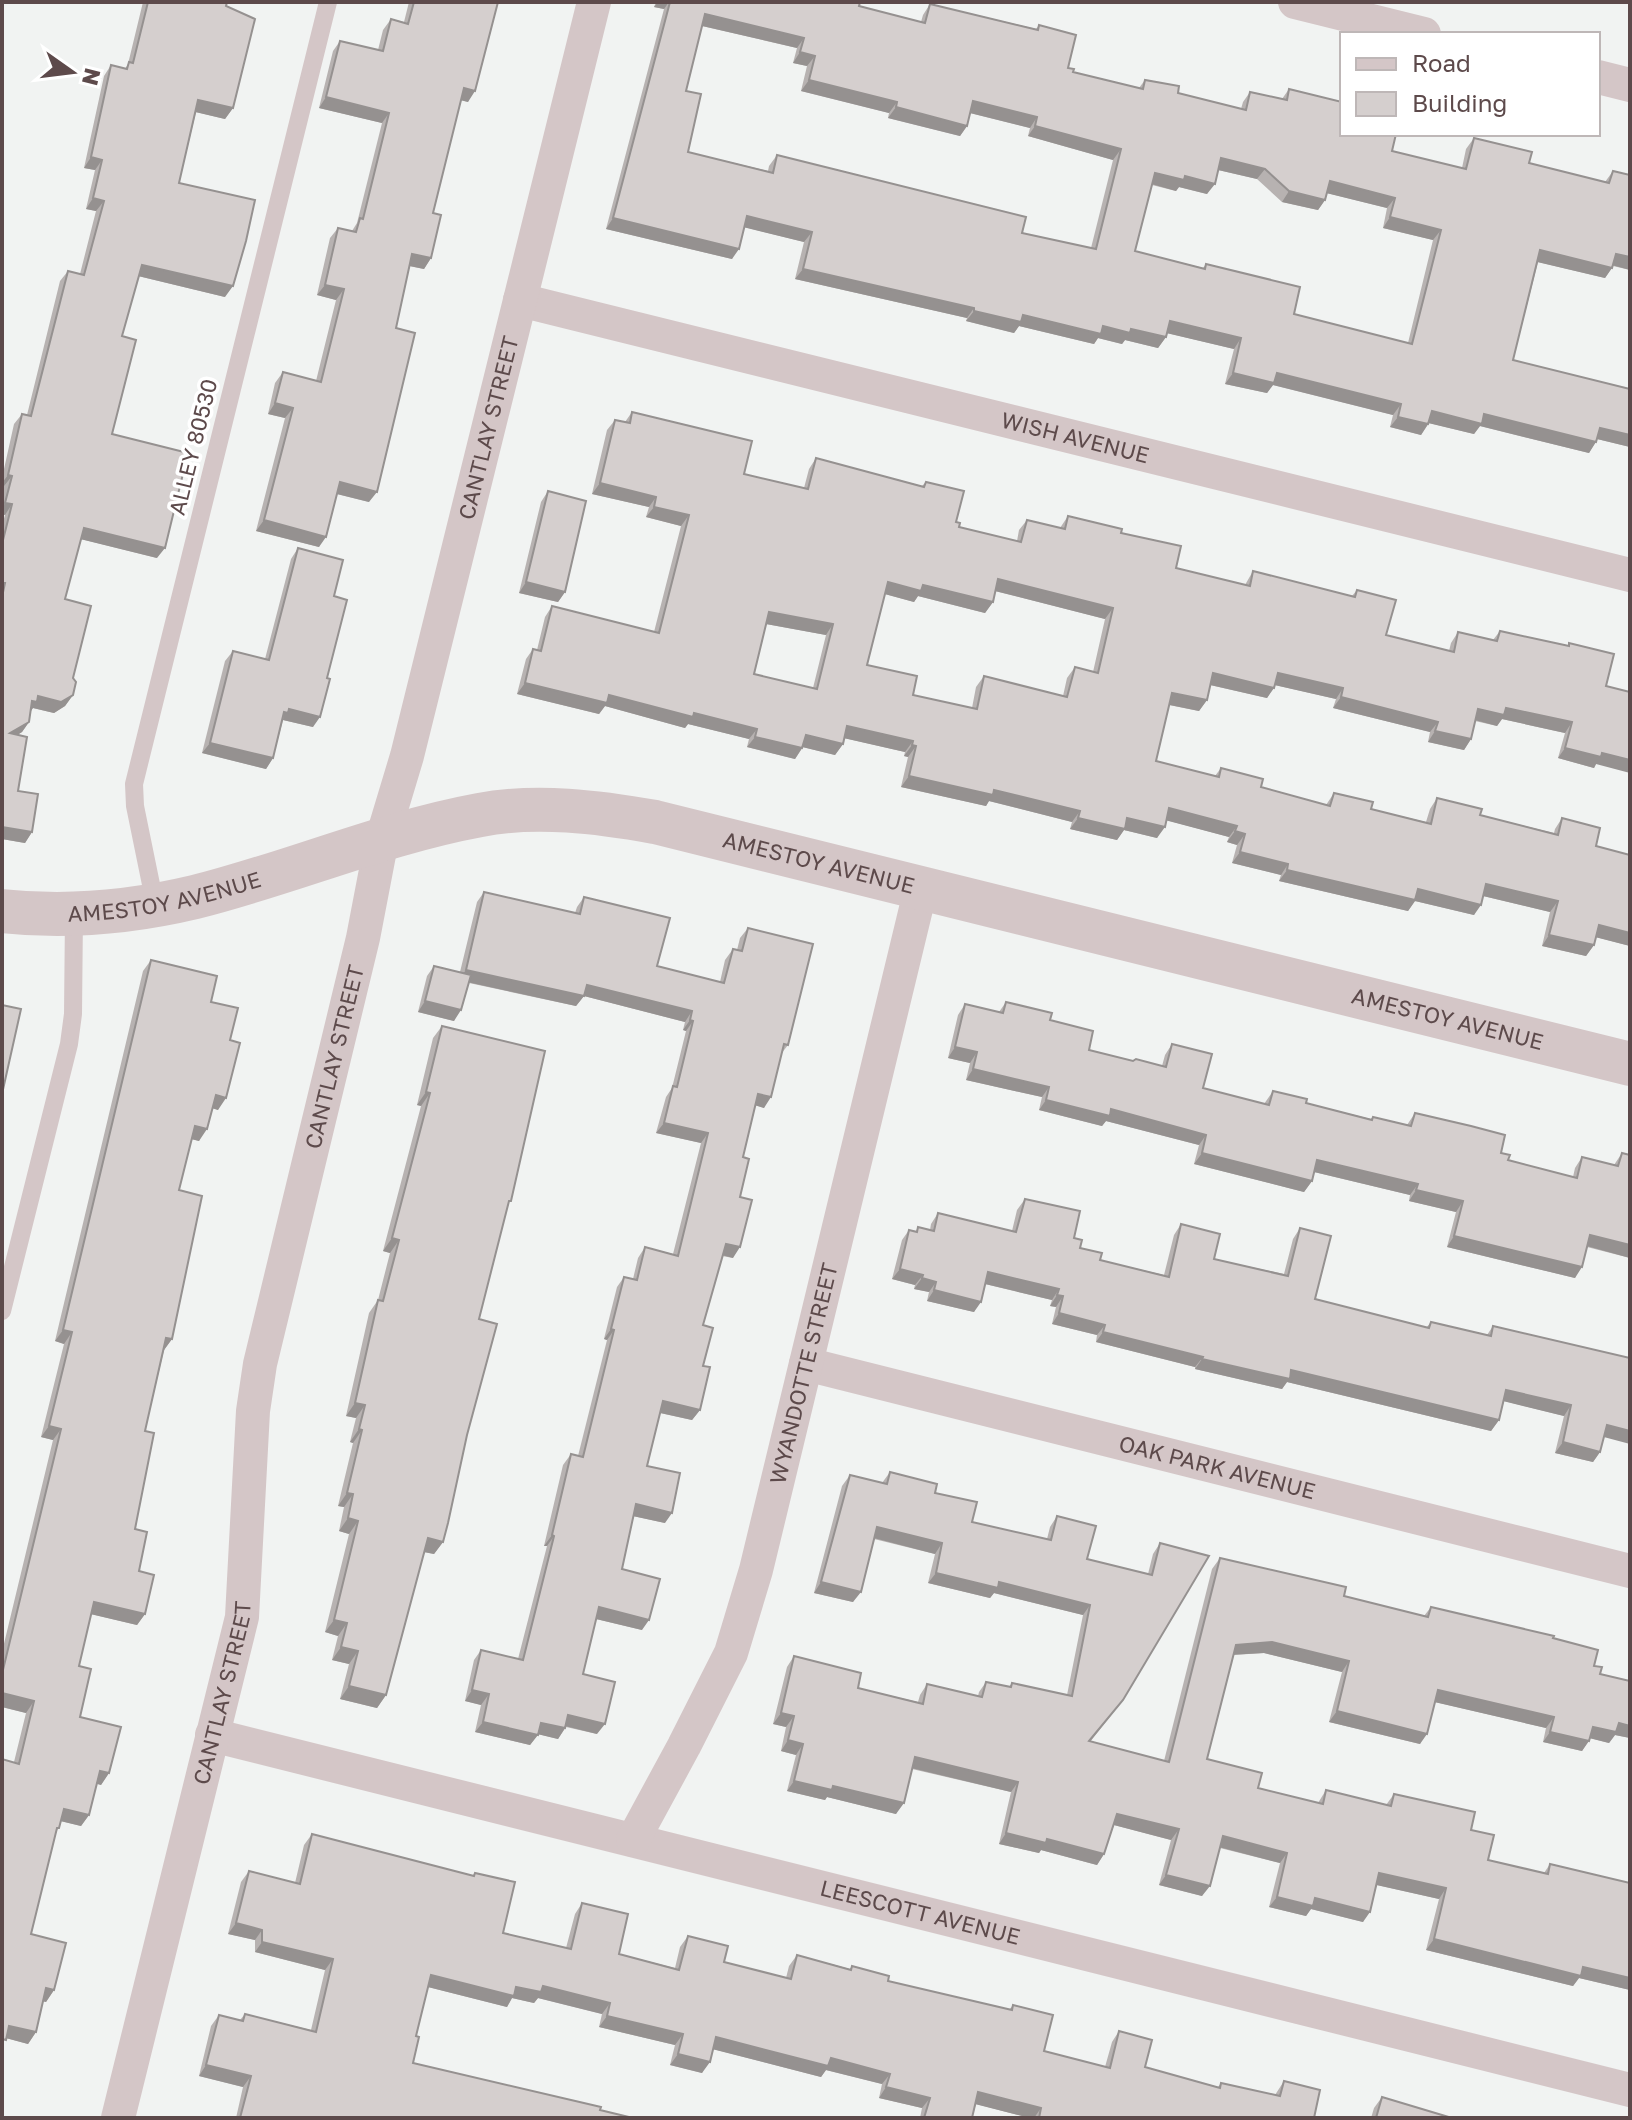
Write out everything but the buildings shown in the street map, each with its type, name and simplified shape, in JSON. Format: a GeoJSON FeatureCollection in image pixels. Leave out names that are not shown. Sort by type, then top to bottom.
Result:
{"type":"FeatureCollection","features":[{"type":"Feature","properties":{"kind":"street","name":"CANTLAY STREET"},"geometry":{"type":"LineString","coordinates":[[118,2118],[242,1617],[252,1423],[260,1364],[363,938],[382,839],[407,756],[594,2]]}},
{"type":"Feature","properties":{"kind":"street"},"geometry":{"type":"LineString","coordinates":[[1295,2],[1416,32]]}},
{"type":"Feature","properties":{"kind":"street"},"geometry":{"type":"LineString","coordinates":[[1600,78],[1630,85]]}},
{"type":"Feature","properties":{"kind":"street","name":"WISH AVENUE"},"geometry":{"type":"LineString","coordinates":[[520,300],[1630,575]]}},
{"type":"Feature","properties":{"kind":"street","name":"AMESTOY AVENUE"},"geometry":{"type":"LineString","coordinates":[[2,911],[74,914],[195,897],[382,839],[482,814],[531,811],[625,817],[1630,1064]]}},
{"type":"Feature","properties":{"kind":"street","name":"WYANDOTTE STREET"},"geometry":{"type":"LineString","coordinates":[[633,1840],[731,1653],[756,1570],[921,888]]}},
{"type":"Feature","properties":{"kind":"street","name":"OAK PARK AVENUE"},"geometry":{"type":"LineString","coordinates":[[806,1364],[1630,1571]]}},
{"type":"Feature","properties":{"kind":"street","name":"LEESCOTT AVENUE"},"geometry":{"type":"LineString","coordinates":[[212,1735],[1630,2090]]}},
{"type":"Feature","properties":{"kind":"lane","name":"ALLEY 80530"},"geometry":{"type":"LineString","coordinates":[[155,904],[135,806],[134,784],[328,2]]}},
{"type":"Feature","properties":{"kind":"lane"},"geometry":{"type":"LineString","coordinates":[[2,1311],[69,1044],[73,1014],[74,914]]}}]}
